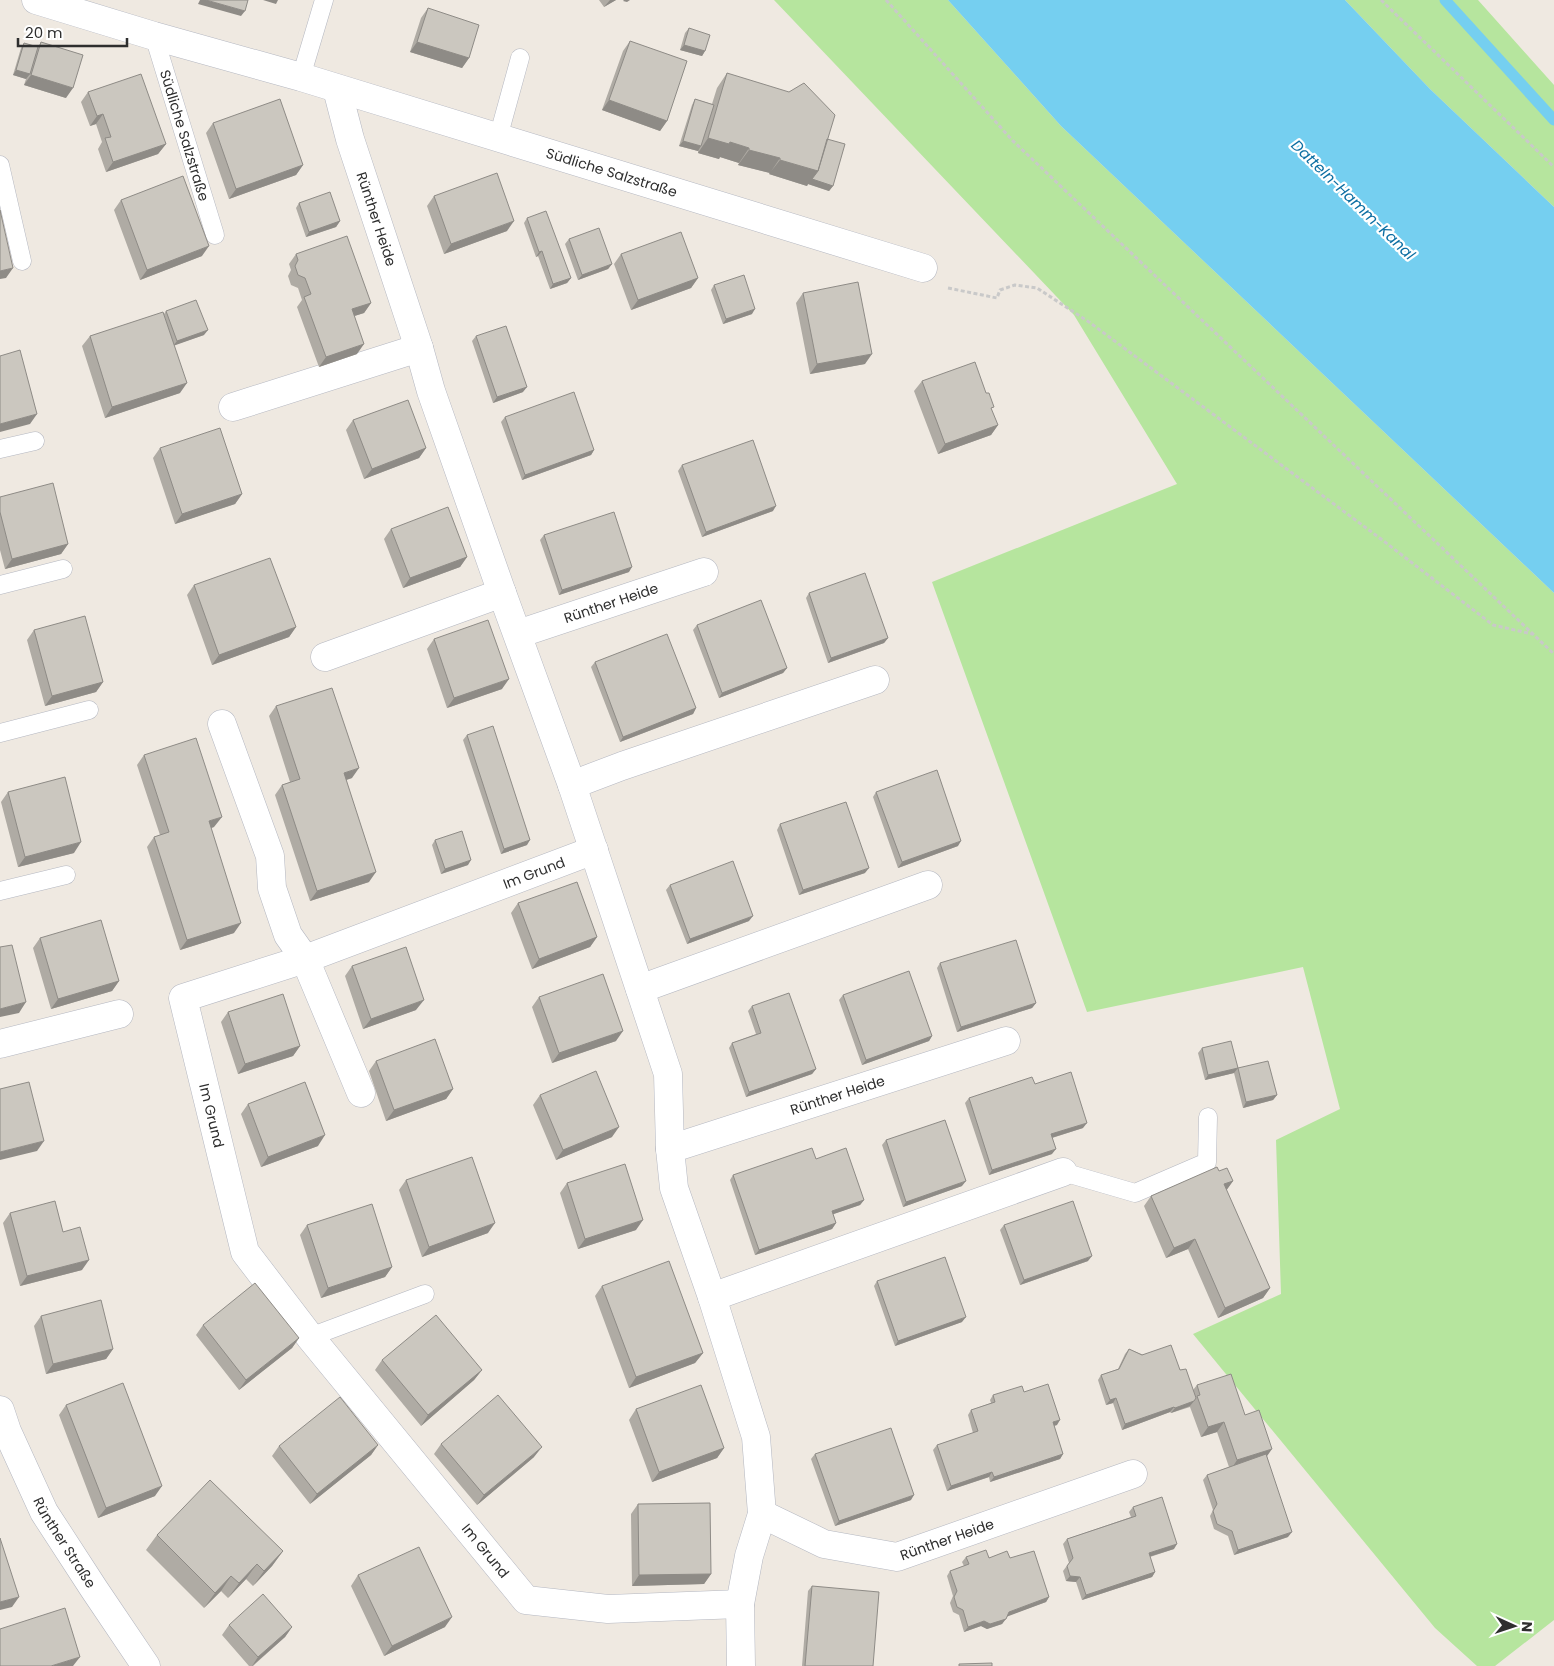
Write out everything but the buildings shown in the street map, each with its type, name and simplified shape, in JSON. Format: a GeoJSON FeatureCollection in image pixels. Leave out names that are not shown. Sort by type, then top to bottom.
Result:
{"type":"FeatureCollection","features":[{"type":"Feature","properties":{"kind":"street","name":"Südliche Salzstraße"},"geometry":{"type":"LineString","coordinates":[[36,0],[154,36],[301,77],[923,268]]}},
{"type":"Feature","properties":{"kind":"street","name":"Rünther Heide"},"geometry":{"type":"LineString","coordinates":[[337,89],[350,139],[419,348],[431,391],[572,785],[668,1074],[670,1149],[674,1188],[712,1297],[756,1437],[762,1514],[749,1556],[740,1604],[741,1666]]}},
{"type":"Feature","properties":{"kind":"street"},"geometry":{"type":"LineString","coordinates":[[233,407],[419,348]]}},
{"type":"Feature","properties":{"kind":"street","name":"Rünther Heide"},"geometry":{"type":"LineString","coordinates":[[518,634],[704,572]]}},
{"type":"Feature","properties":{"kind":"street"},"geometry":{"type":"LineString","coordinates":[[325,657],[502,593]]}},
{"type":"Feature","properties":{"kind":"street"},"geometry":{"type":"LineString","coordinates":[[572,785],[622,766],[875,680]]}},
{"type":"Feature","properties":{"kind":"street"},"geometry":{"type":"LineString","coordinates":[[222,724],[270,856],[272,888],[288,935],[306,959],[361,1093]]}},
{"type":"Feature","properties":{"kind":"street","name":"Im Grund"},"geometry":{"type":"LineString","coordinates":[[594,850],[306,959],[183,998],[245,1252],[310,1337],[526,1600],[608,1609],[740,1604]]}},
{"type":"Feature","properties":{"kind":"street"},"geometry":{"type":"LineString","coordinates":[[640,990],[928,884]]}},
{"type":"Feature","properties":{"kind":"street"},"geometry":{"type":"LineString","coordinates":[[0,1044],[119,1014]]}},
{"type":"Feature","properties":{"kind":"street","name":"Rünther Heide"},"geometry":{"type":"LineString","coordinates":[[670,1149],[1006,1041]]}},
{"type":"Feature","properties":{"kind":"street"},"geometry":{"type":"LineString","coordinates":[[712,1297],[1063,1172]]}},
{"type":"Feature","properties":{"kind":"street","name":"Rünther Straße"},"geometry":{"type":"LineString","coordinates":[[0,1410],[44,1512],[146,1666]]}},
{"type":"Feature","properties":{"kind":"street","name":"Rünther Heide"},"geometry":{"type":"LineString","coordinates":[[762,1514],[824,1544],[897,1557],[1133,1474]]}},
{"type":"Feature","properties":{"kind":"lane"},"geometry":{"type":"LineString","coordinates":[[301,77],[324,0]]}},
{"type":"Feature","properties":{"kind":"lane","name":"Südliche Salzstraße"},"geometry":{"type":"LineString","coordinates":[[154,36],[215,235]]}},
{"type":"Feature","properties":{"kind":"lane"},"geometry":{"type":"LineString","coordinates":[[498,138],[520,58]]}},
{"type":"Feature","properties":{"kind":"lane"},"geometry":{"type":"LineString","coordinates":[[0,165],[22,261]]}},
{"type":"Feature","properties":{"kind":"lane"},"geometry":{"type":"LineString","coordinates":[[0,449],[35,441]]}},
{"type":"Feature","properties":{"kind":"lane"},"geometry":{"type":"LineString","coordinates":[[0,585],[63,569]]}},
{"type":"Feature","properties":{"kind":"lane"},"geometry":{"type":"LineString","coordinates":[[0,733],[89,710]]}},
{"type":"Feature","properties":{"kind":"lane"},"geometry":{"type":"LineString","coordinates":[[0,891],[66,875]]}},
{"type":"Feature","properties":{"kind":"lane"},"geometry":{"type":"LineString","coordinates":[[1063,1172],[1135,1193],[1207,1162],[1208,1117]]}},
{"type":"Feature","properties":{"kind":"lane"},"geometry":{"type":"LineString","coordinates":[[310,1337],[424,1294]]}},
{"type":"Feature","properties":{"kind":"path"},"geometry":{"type":"LineString","coordinates":[[886,0],[1012,140],[1554,654]]}},
{"type":"Feature","properties":{"kind":"path"},"geometry":{"type":"LineString","coordinates":[[1381,0],[1554,167]]}},
{"type":"Feature","properties":{"kind":"path"},"geometry":{"type":"LineString","coordinates":[[923,268],[948,288],[997,298],[1000,290],[1015,285],[1036,288],[1089,322],[1494,625],[1533,634]]}},
{"type":"Feature","properties":{"kind":"green space"},"geometry":{"type":"Polygon","coordinates":[[[774,0],[948,0],[1061,126],[1554,593],[1554,1620],[1495,1666],[1477,1666],[1435,1628],[1193,1334],[1281,1294],[1276,1140],[1340,1109],[1303,967],[1087,1012],[932,582],[1177,484],[1074,315],[774,0]]]}},
{"type":"Feature","properties":{"kind":"green space"},"geometry":{"type":"Polygon","coordinates":[[[1345,0],[1478,0],[1554,85],[1554,207],[1430,89],[1345,0]]]}},
{"type":"Feature","properties":{"kind":"water","name":"Datteln-Hamm-Kanal"},"geometry":{"type":"Polygon","coordinates":[[[948,0],[1345,0],[1430,89],[1554,207],[1554,593],[1061,126],[948,0]]]}},
{"type":"Feature","properties":{"kind":"waterway"},"geometry":{"type":"LineString","coordinates":[[1445,0],[1554,120]]}}]}
